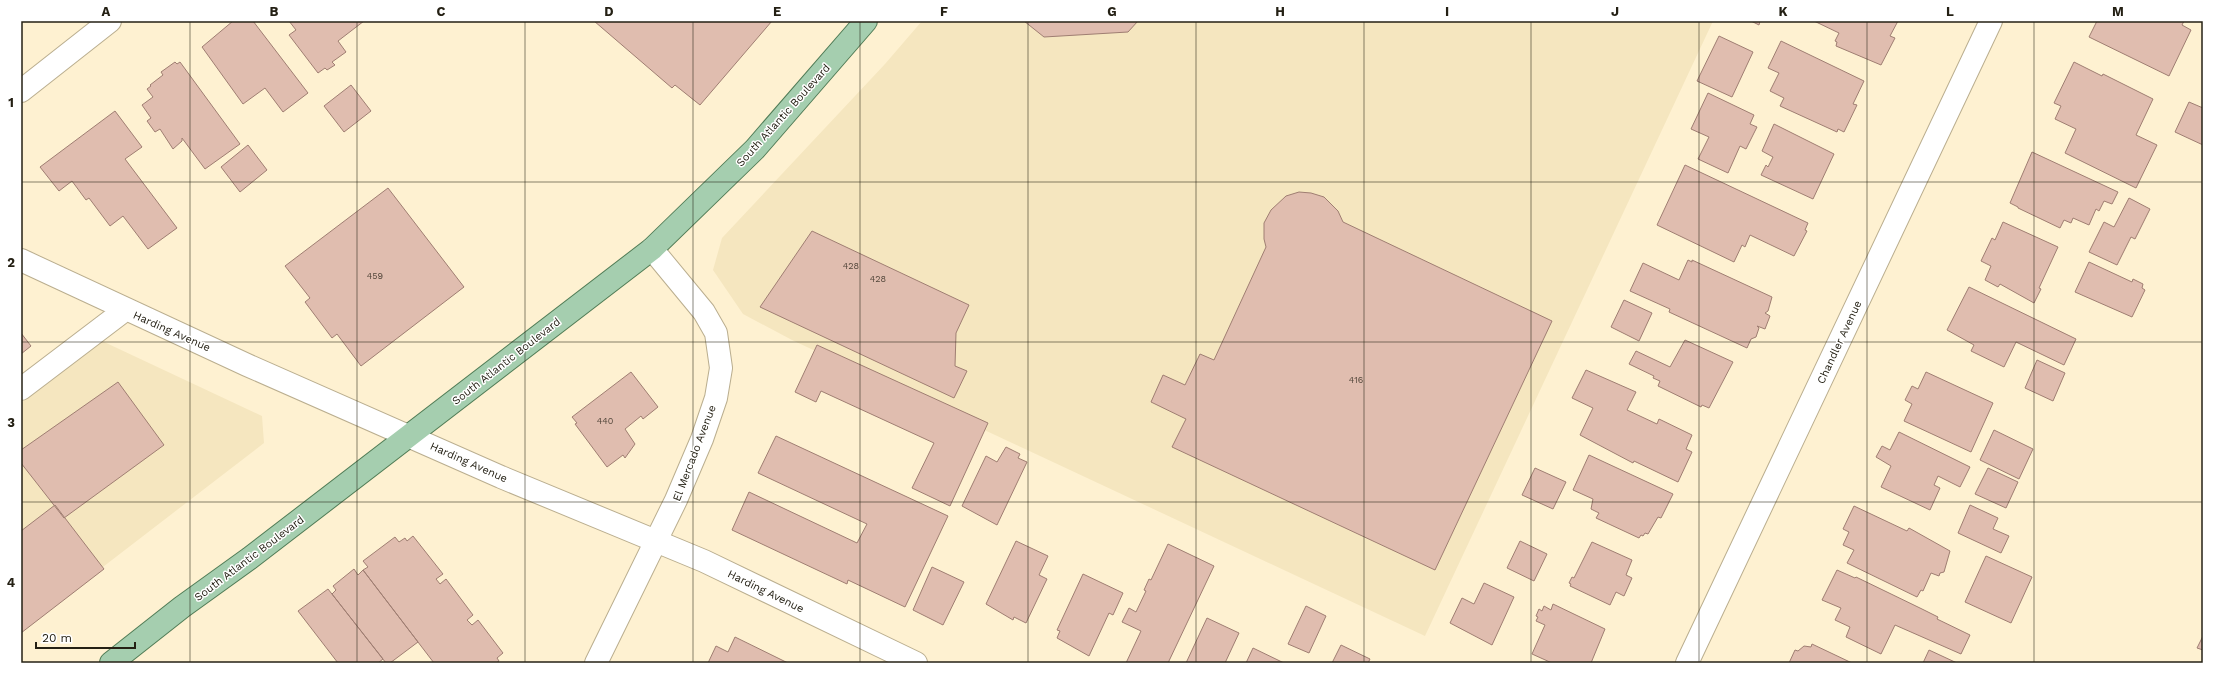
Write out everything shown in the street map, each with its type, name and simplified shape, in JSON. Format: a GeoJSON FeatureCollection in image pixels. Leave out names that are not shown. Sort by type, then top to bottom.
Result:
{"type":"FeatureCollection","features":[{"type":"Feature","properties":{"kind":"main road","name":"South Atlantic Boulevard"},"geometry":{"type":"LineString","coordinates":[[111,663],[182,607],[250,558],[652,249],[755,149],[866,21]]}},
{"type":"Feature","properties":{"kind":"street"},"geometry":{"type":"LineString","coordinates":[[21,91],[110,21]]}},
{"type":"Feature","properties":{"kind":"street","name":"Chandler Avenue"},"geometry":{"type":"LineString","coordinates":[[1687,663],[1991,21]]}},
{"type":"Feature","properties":{"kind":"street","name":"El Mercado Avenue"},"geometry":{"type":"LineString","coordinates":[[596,663],[676,500],[702,439],[716,398],[721,368],[716,334],[704,312],[652,249]]}},
{"type":"Feature","properties":{"kind":"street","name":"Harding Avenue"},"geometry":{"type":"LineString","coordinates":[[21,260],[125,310],[409,436],[656,540],[916,663]]}},
{"type":"Feature","properties":{"kind":"street"},"geometry":{"type":"LineString","coordinates":[[21,388],[125,310]]}},
{"type":"Feature","properties":{"kind":"shaded area"},"geometry":{"type":"Polygon","coordinates":[[[922,21],[1713,21],[1425,636],[792,340],[743,314],[713,270],[722,238],[885,64],[922,21]]]}},
{"type":"Feature","properties":{"kind":"shaded area"},"geometry":{"type":"Polygon","coordinates":[[[102,341],[262,416],[264,443],[21,630],[21,403],[102,341]]]}},
{"type":"Feature","properties":{"kind":"building"},"geometry":{"type":"Polygon","coordinates":[[[233,21],[253,21],[308,93],[283,112],[265,88],[243,104],[202,47],[233,21]]]}},
{"type":"Feature","properties":{"kind":"building"},"geometry":{"type":"Polygon","coordinates":[[[289,21],[364,21],[338,41],[346,52],[332,62],[335,65],[327,70],[325,68],[318,73],[289,35],[296,30],[289,21]]]}},
{"type":"Feature","properties":{"kind":"building"},"geometry":{"type":"Polygon","coordinates":[[[594,21],[772,21],[700,105],[675,85],[672,88],[594,21]]]}},
{"type":"Feature","properties":{"kind":"building"},"geometry":{"type":"Polygon","coordinates":[[[1024,21],[1138,21],[1128,32],[1044,37],[1024,21]]]}},
{"type":"Feature","properties":{"kind":"building"},"geometry":{"type":"Polygon","coordinates":[[[1751,21],[1760,21],[1759,25],[1751,21]]]}},
{"type":"Feature","properties":{"kind":"building"},"geometry":{"type":"Polygon","coordinates":[[[1814,21],[1898,21],[1890,36],[1895,38],[1881,65],[1836,46],[1837,42],[1835,41],[1839,33],[1814,21]]]}},
{"type":"Feature","properties":{"kind":"building"},"geometry":{"type":"Polygon","coordinates":[[[2097,21],[2184,21],[2182,25],[2191,30],[2169,76],[2089,37],[2097,21]]]}},
{"type":"Feature","properties":{"kind":"building"},"geometry":{"type":"Polygon","coordinates":[[[1719,36],[1753,52],[1732,97],[1697,81],[1719,36]]]}},
{"type":"Feature","properties":{"kind":"building"},"geometry":{"type":"Polygon","coordinates":[[[1781,41],[1864,81],[1853,104],[1857,105],[1844,132],[1838,129],[1837,132],[1780,106],[1784,98],[1770,91],[1779,73],[1768,68],[1781,41]]]}},
{"type":"Feature","properties":{"kind":"building"},"geometry":{"type":"Polygon","coordinates":[[[175,62],[177,64],[180,62],[240,144],[205,169],[182,138],[182,141],[173,149],[160,129],[155,132],[147,121],[151,118],[142,105],[153,97],[147,89],[151,86],[150,85],[163,75],[161,72],[175,62]]]}},
{"type":"Feature","properties":{"kind":"building"},"geometry":{"type":"Polygon","coordinates":[[[2074,62],[2102,76],[2103,74],[2153,99],[2136,135],[2157,145],[2136,188],[2065,153],[2076,129],[2055,119],[2061,106],[2054,103],[2074,62]]]}},
{"type":"Feature","properties":{"kind":"building"},"geometry":{"type":"Polygon","coordinates":[[[351,85],[371,111],[344,132],[324,106],[351,85]]]}},
{"type":"Feature","properties":{"kind":"building"},"geometry":{"type":"Polygon","coordinates":[[[1708,93],[1754,115],[1750,124],[1757,127],[1746,149],[1740,146],[1728,173],[1698,159],[1709,137],[1691,129],[1708,93]]]}},
{"type":"Feature","properties":{"kind":"building"},"geometry":{"type":"Polygon","coordinates":[[[2189,102],[2203,108],[2203,145],[2175,132],[2189,102]]]}},
{"type":"Feature","properties":{"kind":"building"},"geometry":{"type":"Polygon","coordinates":[[[115,111],[142,147],[125,159],[177,228],[148,249],[123,216],[110,226],[89,198],[86,200],[72,181],[59,191],[40,167],[115,111]]]}},
{"type":"Feature","properties":{"kind":"building"},"geometry":{"type":"Polygon","coordinates":[[[1774,124],[1834,154],[1813,199],[1761,175],[1766,165],[1768,167],[1773,157],[1762,151],[1774,124]]]}},
{"type":"Feature","properties":{"kind":"building"},"geometry":{"type":"Polygon","coordinates":[[[248,145],[267,170],[240,192],[221,167],[248,145]]]}},
{"type":"Feature","properties":{"kind":"building"},"geometry":{"type":"Polygon","coordinates":[[[2032,152],[2118,192],[2112,204],[2104,201],[2099,211],[2096,209],[2089,225],[2073,218],[2071,223],[2064,220],[2060,228],[2010,203],[2032,152]]]}},
{"type":"Feature","properties":{"kind":"building"},"geometry":{"type":"Polygon","coordinates":[[[1685,165],[1808,223],[1805,230],[1807,231],[1794,256],[1750,235],[1745,247],[1742,245],[1734,262],[1657,225],[1685,165]]]}},
{"type":"Feature","properties":{"kind":"building"},"geometry":{"type":"Polygon","coordinates":[[[388,188],[464,287],[361,366],[337,334],[332,338],[305,302],[310,298],[285,266],[388,188]]]}},
{"type":"Feature","properties":{"kind":"building"},"geometry":{"type":"Polygon","coordinates":[[[1299,192],[1311,193],[1324,197],[1338,211],[1343,222],[1552,321],[1435,570],[1172,447],[1186,419],[1151,402],[1163,375],[1185,385],[1200,354],[1214,360],[1266,247],[1264,239],[1264,223],[1271,210],[1286,196],[1299,192]]]}},
{"type":"Feature","properties":{"kind":"building"},"geometry":{"type":"Polygon","coordinates":[[[2129,198],[2150,209],[2135,239],[2131,237],[2117,265],[2089,252],[2104,222],[2114,227],[2129,198]]]}},
{"type":"Feature","properties":{"kind":"building"},"geometry":{"type":"Polygon","coordinates":[[[2003,222],[2058,247],[2039,288],[2041,289],[2034,303],[2000,284],[1998,287],[1985,280],[1991,266],[1981,261],[1992,238],[1995,240],[2003,222]]]}},
{"type":"Feature","properties":{"kind":"building"},"geometry":{"type":"Polygon","coordinates":[[[812,231],[969,305],[956,333],[955,366],[967,371],[954,398],[760,307],[812,231]]]}},
{"type":"Feature","properties":{"kind":"building"},"geometry":{"type":"Polygon","coordinates":[[[1688,260],[1692,262],[1692,260],[1772,297],[1768,311],[1765,313],[1770,316],[1765,329],[1757,326],[1759,328],[1756,337],[1751,339],[1747,348],[1669,312],[1670,309],[1630,291],[1643,263],[1679,280],[1688,260]]]}},
{"type":"Feature","properties":{"kind":"building"},"geometry":{"type":"Polygon","coordinates":[[[2089,262],[2132,282],[2133,279],[2143,284],[2142,288],[2145,290],[2132,317],[2075,292],[2089,262]]]}},
{"type":"Feature","properties":{"kind":"building"},"geometry":{"type":"Polygon","coordinates":[[[1969,287],[2076,339],[2064,365],[2016,342],[2004,367],[1971,351],[1974,345],[1947,330],[1969,287]]]}},
{"type":"Feature","properties":{"kind":"building"},"geometry":{"type":"Polygon","coordinates":[[[1624,300],[1652,313],[1639,341],[1611,327],[1624,300]]]}},
{"type":"Feature","properties":{"kind":"building"},"geometry":{"type":"Polygon","coordinates":[[[21,333],[31,346],[21,354],[21,333]]]}},
{"type":"Feature","properties":{"kind":"building"},"geometry":{"type":"Polygon","coordinates":[[[1685,340],[1733,362],[1709,408],[1702,405],[1701,407],[1658,386],[1660,381],[1653,378],[1654,376],[1629,364],[1636,351],[1670,367],[1685,340]]]}},
{"type":"Feature","properties":{"kind":"building"},"geometry":{"type":"Polygon","coordinates":[[[817,345],[988,423],[950,506],[912,488],[934,443],[821,391],[816,402],[795,392],[817,345]]]}},
{"type":"Feature","properties":{"kind":"building"},"geometry":{"type":"Polygon","coordinates":[[[2037,360],[2065,373],[2053,401],[2025,388],[2037,360]]]}},
{"type":"Feature","properties":{"kind":"building"},"geometry":{"type":"Polygon","coordinates":[[[1586,370],[1636,392],[1627,410],[1657,424],[1659,419],[1692,435],[1686,449],[1692,452],[1678,482],[1634,461],[1633,463],[1580,435],[1593,408],[1572,398],[1586,370]]]}},
{"type":"Feature","properties":{"kind":"building"},"geometry":{"type":"Polygon","coordinates":[[[631,372],[658,407],[643,419],[641,416],[625,429],[635,444],[625,458],[623,455],[607,467],[575,424],[577,423],[572,417],[631,372]]]}},
{"type":"Feature","properties":{"kind":"building"},"geometry":{"type":"Polygon","coordinates":[[[1926,372],[1993,403],[1971,452],[1904,421],[1912,404],[1905,400],[1912,386],[1918,389],[1926,372]]]}},
{"type":"Feature","properties":{"kind":"building"},"geometry":{"type":"Polygon","coordinates":[[[118,382],[164,445],[64,518],[21,463],[21,450],[118,382]]]}},
{"type":"Feature","properties":{"kind":"building"},"geometry":{"type":"Polygon","coordinates":[[[1994,430],[2033,449],[2019,479],[1980,460],[1994,430]]]}},
{"type":"Feature","properties":{"kind":"building"},"geometry":{"type":"Polygon","coordinates":[[[1899,432],[1970,467],[1960,487],[1938,476],[1934,485],[1940,488],[1930,510],[1881,487],[1891,466],[1876,457],[1882,446],[1890,450],[1899,432]]]}},
{"type":"Feature","properties":{"kind":"building"},"geometry":{"type":"Polygon","coordinates":[[[776,436],[948,516],[905,607],[848,580],[847,584],[732,530],[749,492],[857,543],[867,524],[758,473],[776,436]]]}},
{"type":"Feature","properties":{"kind":"building"},"geometry":{"type":"Polygon","coordinates":[[[1006,447],[1020,454],[1018,458],[1027,462],[997,525],[962,506],[986,456],[997,462],[1006,447]]]}},
{"type":"Feature","properties":{"kind":"building"},"geometry":{"type":"Polygon","coordinates":[[[1589,455],[1673,494],[1661,518],[1658,517],[1648,534],[1645,533],[1639,538],[1596,518],[1599,513],[1591,509],[1593,499],[1573,490],[1589,455]]]}},
{"type":"Feature","properties":{"kind":"building"},"geometry":{"type":"Polygon","coordinates":[[[1535,468],[1566,482],[1553,509],[1522,495],[1535,468]]]}},
{"type":"Feature","properties":{"kind":"building"},"geometry":{"type":"Polygon","coordinates":[[[1988,468],[2018,482],[2006,508],[1975,494],[1988,468]]]}},
{"type":"Feature","properties":{"kind":"building"},"geometry":{"type":"Polygon","coordinates":[[[55,505],[104,569],[21,633],[21,531],[55,505]]]}},
{"type":"Feature","properties":{"kind":"building"},"geometry":{"type":"Polygon","coordinates":[[[1970,505],[1998,518],[1993,529],[2009,536],[2001,553],[1958,533],[1970,505]]]}},
{"type":"Feature","properties":{"kind":"building"},"geometry":{"type":"Polygon","coordinates":[[[1854,506],[1907,531],[1909,528],[1950,551],[1944,572],[1940,573],[1939,576],[1931,573],[1923,591],[1921,590],[1917,597],[1847,563],[1854,550],[1843,545],[1849,532],[1843,529],[1854,506]]]}},
{"type":"Feature","properties":{"kind":"building"},"geometry":{"type":"Polygon","coordinates":[[[413,536],[443,574],[436,579],[440,584],[446,579],[473,615],[467,620],[472,625],[478,620],[503,653],[497,658],[499,661],[496,663],[434,663],[363,570],[368,567],[363,561],[395,537],[399,542],[405,538],[407,541],[413,536]]]}},
{"type":"Feature","properties":{"kind":"building"},"geometry":{"type":"Polygon","coordinates":[[[1016,541],[1048,556],[1039,575],[1047,579],[1026,623],[1014,617],[1013,620],[986,604],[1016,541]]]}},
{"type":"Feature","properties":{"kind":"building"},"geometry":{"type":"Polygon","coordinates":[[[1520,541],[1547,554],[1534,581],[1507,568],[1520,541]]]}},
{"type":"Feature","properties":{"kind":"building"},"geometry":{"type":"Polygon","coordinates":[[[1592,542],[1632,560],[1626,575],[1632,578],[1624,596],[1616,592],[1610,605],[1570,586],[1571,584],[1569,583],[1572,577],[1574,578],[1592,542]]]}},
{"type":"Feature","properties":{"kind":"building"},"geometry":{"type":"Polygon","coordinates":[[[1168,544],[1214,566],[1168,663],[1126,663],[1141,631],[1122,622],[1129,608],[1136,612],[1146,591],[1144,590],[1149,579],[1151,580],[1168,544]]]}},
{"type":"Feature","properties":{"kind":"building"},"geometry":{"type":"Polygon","coordinates":[[[1986,556],[2032,577],[2011,623],[1965,602],[1986,556]]]}},
{"type":"Feature","properties":{"kind":"building"},"geometry":{"type":"Polygon","coordinates":[[[932,567],[964,582],[943,625],[913,610],[932,567]]]}},
{"type":"Feature","properties":{"kind":"building"},"geometry":{"type":"Polygon","coordinates":[[[354,569],[358,575],[363,570],[418,642],[390,663],[386,663],[332,594],[336,590],[333,586],[354,569]]]}},
{"type":"Feature","properties":{"kind":"building"},"geometry":{"type":"Polygon","coordinates":[[[1837,570],[1855,578],[1856,577],[1922,609],[1938,617],[1937,619],[1970,635],[1961,654],[1895,625],[1881,654],[1846,637],[1850,627],[1835,620],[1841,608],[1822,600],[1837,570]]]}},
{"type":"Feature","properties":{"kind":"building"},"geometry":{"type":"Polygon","coordinates":[[[1083,574],[1123,593],[1113,615],[1109,613],[1089,656],[1057,638],[1060,631],[1057,630],[1083,574]]]}},
{"type":"Feature","properties":{"kind":"building"},"geometry":{"type":"Polygon","coordinates":[[[1484,583],[1514,597],[1492,645],[1450,623],[1462,598],[1474,604],[1484,583]]]}},
{"type":"Feature","properties":{"kind":"building"},"geometry":{"type":"Polygon","coordinates":[[[328,589],[383,659],[378,663],[338,663],[298,611],[328,589]]]}},
{"type":"Feature","properties":{"kind":"building"},"geometry":{"type":"Polygon","coordinates":[[[1553,604],[1605,629],[1591,663],[1552,663],[1532,654],[1545,625],[1536,621],[1538,617],[1536,616],[1539,609],[1542,611],[1544,606],[1551,610],[1553,604]]]}},
{"type":"Feature","properties":{"kind":"building"},"geometry":{"type":"Polygon","coordinates":[[[1306,606],[1326,616],[1309,653],[1288,644],[1306,606]]]}},
{"type":"Feature","properties":{"kind":"building"},"geometry":{"type":"Polygon","coordinates":[[[1207,618],[1239,633],[1225,663],[1186,663],[1207,618]]]}},
{"type":"Feature","properties":{"kind":"building"},"geometry":{"type":"Polygon","coordinates":[[[2203,636],[2203,650],[2197,648],[2203,636]]]}},
{"type":"Feature","properties":{"kind":"building"},"geometry":{"type":"Polygon","coordinates":[[[735,637],[788,663],[708,663],[716,646],[728,652],[735,637]]]}},
{"type":"Feature","properties":{"kind":"building"},"geometry":{"type":"Polygon","coordinates":[[[1812,644],[1852,663],[1789,663],[1795,650],[1798,651],[1804,646],[1811,647],[1812,644]]]}},
{"type":"Feature","properties":{"kind":"building"},"geometry":{"type":"Polygon","coordinates":[[[1341,645],[1370,659],[1368,663],[1332,663],[1341,645]]]}},
{"type":"Feature","properties":{"kind":"building"},"geometry":{"type":"Polygon","coordinates":[[[1253,648],[1284,663],[1246,663],[1253,648]]]}},
{"type":"Feature","properties":{"kind":"building"},"geometry":{"type":"Polygon","coordinates":[[[1929,650],[1957,663],[1923,663],[1929,650]]]}}]}
